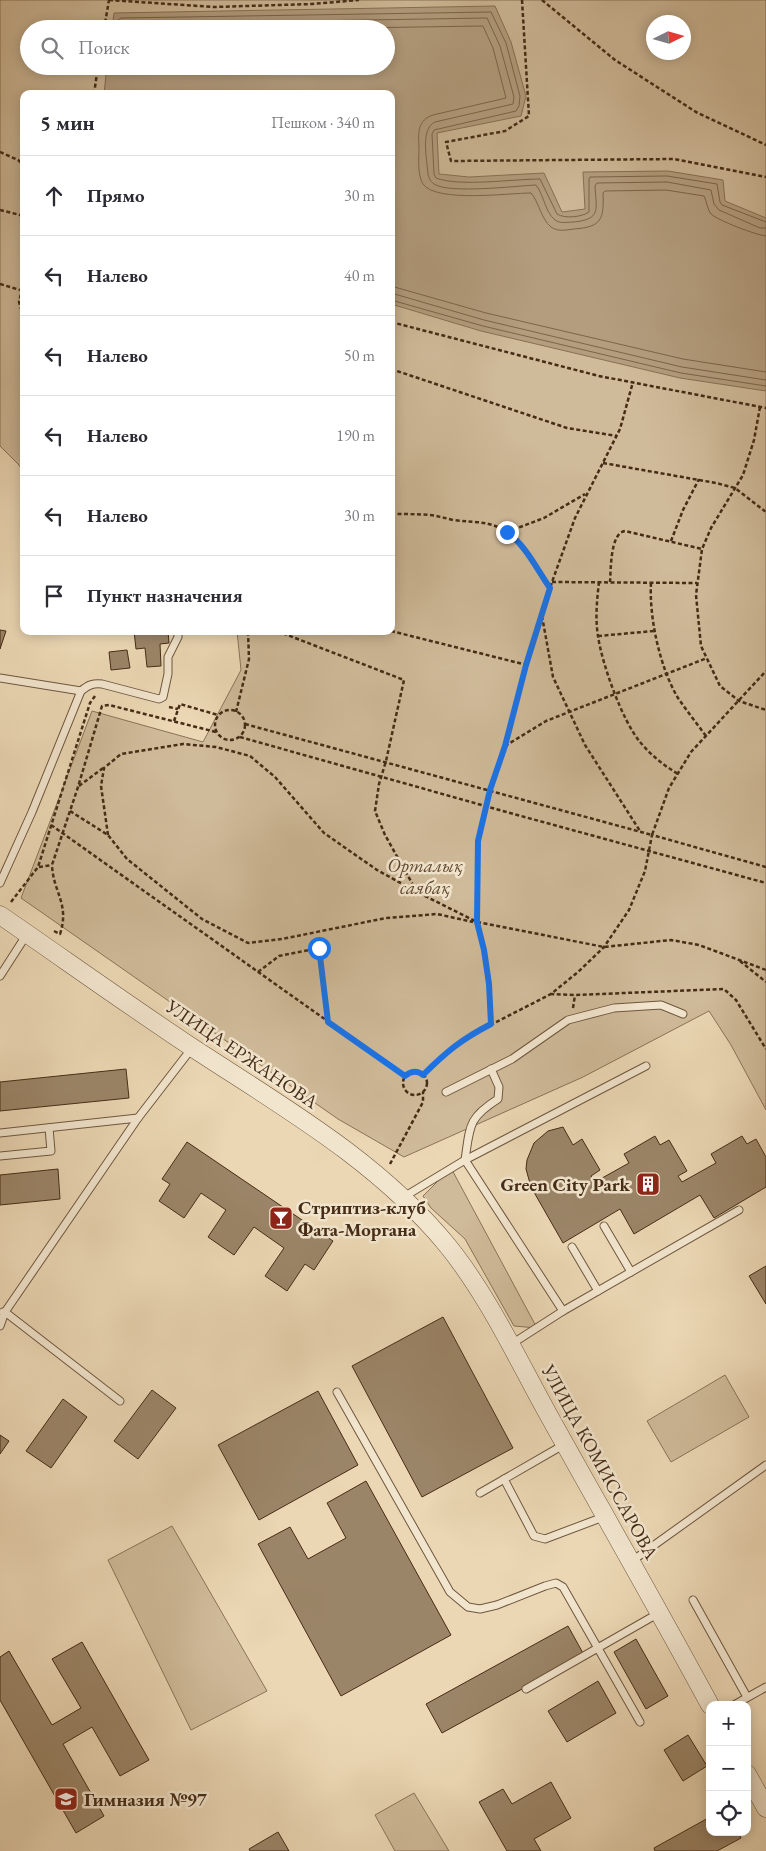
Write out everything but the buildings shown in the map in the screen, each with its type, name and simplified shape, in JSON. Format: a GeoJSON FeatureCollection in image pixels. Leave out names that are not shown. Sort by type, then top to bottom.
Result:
{"type":"FeatureCollection","features":[{"type":"Feature","properties":{"kind":"street","name":"УЛИЦА ЕРЖАНОВА"},"geometry":{"type":"LineString","coordinates":[[0,915],[192,1048],[276,1101],[338,1144],[402,1198],[447,1245]]}},
{"type":"Feature","properties":{"kind":"street","name":"УЛИЦА КОМИССАРОВА"},"geometry":{"type":"LineString","coordinates":[[447,1245],[471,1279],[510,1345],[632,1561],[708,1701]]}},
{"type":"Feature","properties":{"kind":"street"},"geometry":{"type":"LineString","coordinates":[[751,1781],[765,1805]]}},
{"type":"Feature","properties":{"kind":"lane"},"geometry":{"type":"LineString","coordinates":[[0,883],[32,812],[81,691],[94,683],[159,699],[163,697],[168,674],[168,657],[178,635]]}},
{"type":"Feature","properties":{"kind":"lane"},"geometry":{"type":"LineString","coordinates":[[0,678],[81,691]]}},
{"type":"Feature","properties":{"kind":"lane"},"geometry":{"type":"LineString","coordinates":[[0,976],[27,933]]}},
{"type":"Feature","properties":{"kind":"lane"},"geometry":{"type":"LineString","coordinates":[[446,1092],[512,1059],[568,1020],[614,1008],[661,1005],[683,1014]]}},
{"type":"Feature","properties":{"kind":"lane"},"geometry":{"type":"LineString","coordinates":[[0,1326],[3,1312],[138,1118],[192,1048]]}},
{"type":"Feature","properties":{"kind":"lane"},"geometry":{"type":"LineString","coordinates":[[402,1198],[465,1160],[646,1066]]}},
{"type":"Feature","properties":{"kind":"lane"},"geometry":{"type":"LineString","coordinates":[[491,1069],[499,1087],[498,1099],[474,1118],[469,1134],[465,1160],[563,1311]]}},
{"type":"Feature","properties":{"kind":"lane"},"geometry":{"type":"LineString","coordinates":[[0,1133],[138,1118]]}},
{"type":"Feature","properties":{"kind":"lane"},"geometry":{"type":"LineString","coordinates":[[0,1156],[51,1151],[49,1128]]}},
{"type":"Feature","properties":{"kind":"lane"},"geometry":{"type":"LineString","coordinates":[[510,1345],[563,1311],[739,1210]]}},
{"type":"Feature","properties":{"kind":"lane"},"geometry":{"type":"LineString","coordinates":[[604,1226],[631,1272]]}},
{"type":"Feature","properties":{"kind":"lane"},"geometry":{"type":"LineString","coordinates":[[572,1247],[598,1291]]}},
{"type":"Feature","properties":{"kind":"lane"},"geometry":{"type":"LineString","coordinates":[[3,1312],[120,1401]]}},
{"type":"Feature","properties":{"kind":"lane"},"geometry":{"type":"LineString","coordinates":[[337,1392],[450,1592],[468,1607],[480,1609],[497,1606],[556,1583],[563,1587],[640,1722]]}},
{"type":"Feature","properties":{"kind":"lane"},"geometry":{"type":"LineString","coordinates":[[480,1492],[565,1444]]}},
{"type":"Feature","properties":{"kind":"lane"},"geometry":{"type":"LineString","coordinates":[[632,1561],[766,1465]]}},
{"type":"Feature","properties":{"kind":"lane"},"geometry":{"type":"LineString","coordinates":[[504,1479],[534,1536],[544,1539],[606,1516]]}},
{"type":"Feature","properties":{"kind":"lane"},"geometry":{"type":"LineString","coordinates":[[693,1600],[747,1697]]}},
{"type":"Feature","properties":{"kind":"lane"},"geometry":{"type":"LineString","coordinates":[[526,1689],[659,1612]]}},
{"type":"Feature","properties":{"kind":"lane"},"geometry":{"type":"LineString","coordinates":[[740,1701],[766,1686]]}},
{"type":"Feature","properties":{"kind":"path"},"geometry":{"type":"LineString","coordinates":[[106,20],[109,0],[214,7],[312,4],[359,0]]}},
{"type":"Feature","properties":{"kind":"path"},"geometry":{"type":"LineString","coordinates":[[522,0],[529,116],[505,131],[446,142],[451,161],[674,159],[766,177]]}},
{"type":"Feature","properties":{"kind":"path"},"geometry":{"type":"LineString","coordinates":[[542,0],[615,60],[696,112],[766,145]]}},
{"type":"Feature","properties":{"kind":"path"},"geometry":{"type":"LineString","coordinates":[[95,90],[97,75]]}},
{"type":"Feature","properties":{"kind":"path"},"geometry":{"type":"LineString","coordinates":[[0,152],[20,162]]}},
{"type":"Feature","properties":{"kind":"path"},"geometry":{"type":"LineString","coordinates":[[0,210],[20,215]]}},
{"type":"Feature","properties":{"kind":"path"},"geometry":{"type":"LineString","coordinates":[[0,284],[20,290]]}},
{"type":"Feature","properties":{"kind":"path"},"geometry":{"type":"LineString","coordinates":[[395,323],[589,373],[766,408]]}},
{"type":"Feature","properties":{"kind":"path"},"geometry":{"type":"LineString","coordinates":[[395,370],[567,428],[617,436]]}},
{"type":"Feature","properties":{"kind":"path"},"geometry":{"type":"LineString","coordinates":[[491,1024],[489,984],[484,950],[477,922],[478,841],[490,790],[505,746],[526,665],[552,582],[575,518],[620,429],[633,382]]}},
{"type":"Feature","properties":{"kind":"path"},"geometry":{"type":"LineString","coordinates":[[760,407],[754,440],[743,475],[711,528],[702,549],[696,594],[701,646],[720,686],[739,701],[766,710]]}},
{"type":"Feature","properties":{"kind":"path"},"geometry":{"type":"LineString","coordinates":[[603,463],[699,479],[735,488],[766,512]]}},
{"type":"Feature","properties":{"kind":"path"},"geometry":{"type":"LineString","coordinates":[[671,541],[683,510],[699,479]]}},
{"type":"Feature","properties":{"kind":"path"},"geometry":{"type":"LineString","coordinates":[[507,532],[544,518],[586,494]]}},
{"type":"Feature","properties":{"kind":"path"},"geometry":{"type":"LineString","coordinates":[[395,514],[431,515],[452,520],[484,522],[507,532],[527,551],[550,588]]}},
{"type":"Feature","properties":{"kind":"path"},"geometry":{"type":"LineString","coordinates":[[610,582],[614,546],[617,536],[621,531],[702,549]]}},
{"type":"Feature","properties":{"kind":"path"},"geometry":{"type":"LineString","coordinates":[[552,582],[697,583]]}},
{"type":"Feature","properties":{"kind":"path"},"geometry":{"type":"LineString","coordinates":[[599,582],[596,610],[598,636],[616,694],[639,740],[656,759],[678,774]]}},
{"type":"Feature","properties":{"kind":"path"},"geometry":{"type":"LineString","coordinates":[[650,583],[650,603],[654,631],[667,674],[678,698],[706,736]]}},
{"type":"Feature","properties":{"kind":"path"},"geometry":{"type":"LineString","coordinates":[[542,615],[553,677],[586,745],[640,831]]}},
{"type":"Feature","properties":{"kind":"path"},"geometry":{"type":"LineString","coordinates":[[598,636],[654,631]]}},
{"type":"Feature","properties":{"kind":"path"},"geometry":{"type":"LineString","coordinates":[[395,632],[526,665]]}},
{"type":"Feature","properties":{"kind":"path"},"geometry":{"type":"LineString","coordinates":[[236,712],[249,659],[248,635]]}},
{"type":"Feature","properties":{"kind":"path"},"geometry":{"type":"LineString","coordinates":[[287,635],[404,680],[381,777],[376,811],[385,835],[417,892]]}},
{"type":"Feature","properties":{"kind":"path"},"geometry":{"type":"LineString","coordinates":[[505,746],[546,721],[706,658]]}},
{"type":"Feature","properties":{"kind":"path"},"geometry":{"type":"LineString","coordinates":[[423,1075],[445,1053],[465,1038],[551,994],[604,947],[629,910],[646,871],[652,834],[669,788],[691,752],[766,671]]}},
{"type":"Feature","properties":{"kind":"path"},"geometry":{"type":"LineString","coordinates":[[0,915],[38,867],[90,703],[99,692]]}},
{"type":"Feature","properties":{"kind":"path"},"geometry":{"type":"LineString","coordinates":[[174,721],[180,704],[219,716]]}},
{"type":"Feature","properties":{"kind":"path"},"geometry":{"type":"LineString","coordinates":[[60,934],[64,924],[64,912],[61,897],[52,876],[52,865],[102,706],[109,705],[216,732],[223,739],[232,741],[240,737],[245,729],[242,716],[236,712],[225,711],[215,722],[216,732]]}},
{"type":"Feature","properties":{"kind":"path"},"geometry":{"type":"LineString","coordinates":[[169,707],[178,709]]}},
{"type":"Feature","properties":{"kind":"path"},"geometry":{"type":"LineString","coordinates":[[245,724],[652,834],[766,867]]}},
{"type":"Feature","properties":{"kind":"path"},"geometry":{"type":"LineString","coordinates":[[240,737],[766,883]]}},
{"type":"Feature","properties":{"kind":"path"},"geometry":{"type":"LineString","coordinates":[[78,787],[121,754],[183,744],[216,747],[250,756],[275,777],[324,833],[377,870],[477,922]]}},
{"type":"Feature","properties":{"kind":"path"},"geometry":{"type":"LineString","coordinates":[[104,768],[101,786],[108,835]]}},
{"type":"Feature","properties":{"kind":"path"},"geometry":{"type":"LineString","coordinates":[[70,811],[108,835],[127,859],[202,919],[248,943],[282,939],[386,918],[437,914],[604,947],[671,940],[698,945],[766,970]]}},
{"type":"Feature","properties":{"kind":"path"},"geometry":{"type":"LineString","coordinates":[[51,825],[405,1076]]}},
{"type":"Feature","properties":{"kind":"path"},"geometry":{"type":"LineString","coordinates":[[38,867],[52,865]]}},
{"type":"Feature","properties":{"kind":"path"},"geometry":{"type":"LineString","coordinates":[[258,972],[280,956],[319,948],[328,1022]]}},
{"type":"Feature","properties":{"kind":"path"},"geometry":{"type":"LineString","coordinates":[[736,959],[766,982]]}},
{"type":"Feature","properties":{"kind":"path"},"geometry":{"type":"LineString","coordinates":[[551,994],[574,995],[724,989],[736,1000],[766,1049]]}},
{"type":"Feature","properties":{"kind":"path"},"geometry":{"type":"LineString","coordinates":[[389,1166],[423,1102],[423,1092],[427,1084],[426,1078],[416,1071],[410,1072],[405,1076],[404,1088],[408,1093],[414,1095],[423,1092]]}},
{"type":"Feature","properties":{"kind":"green space","name":"Орталық саябақ"},"geometry":{"type":"Polygon","coordinates":[[[0,0],[766,0],[766,1110],[731,1045],[709,1011],[583,1077],[404,1157],[338,1119],[21,898],[92,711],[203,742],[241,670],[237,635],[395,635],[395,90],[20,90],[20,467],[0,446],[0,0]]]}},
{"type":"Feature","properties":{"kind":"green space"},"geometry":{"type":"Polygon","coordinates":[[[451,1168],[537,1328],[514,1326],[465,1239],[431,1208],[423,1196],[451,1168]]]}},
{"type":"Feature","properties":{"kind":"green space"},"geometry":{"type":"Polygon","coordinates":[[[725,1375],[749,1417],[671,1462],[647,1421],[725,1375]]]}},
{"type":"Feature","properties":{"kind":"green space"},"geometry":{"type":"Polygon","coordinates":[[[172,1526],[267,1691],[191,1730],[108,1560],[172,1526]]]}},
{"type":"Feature","properties":{"kind":"green space"},"geometry":{"type":"Polygon","coordinates":[[[414,1793],[449,1851],[395,1851],[375,1815],[414,1793]]]}},
{"type":"Feature","properties":{"kind":"water"},"geometry":{"type":"Polygon","coordinates":[[[495,6],[511,42],[526,96],[521,116],[437,133],[439,174],[469,177],[544,173],[562,212],[585,209],[583,172],[668,171],[723,180],[725,201],[766,218],[766,391],[680,378],[481,331],[395,305],[395,90],[104,90],[106,75],[395,75],[395,20],[113,20],[114,13],[495,6]]]}},
{"type":"Feature","properties":{"kind":"place","name":"Green City Park"},"geometry":{"type":"Point","coordinates":[648,1184]}},
{"type":"Feature","properties":{"kind":"place","name":"Стриптиз-клуб Фата-Моргана"},"geometry":{"type":"Point","coordinates":[281,1218]}},
{"type":"Feature","properties":{"kind":"place","name":"Гимназия №97"},"geometry":{"type":"Point","coordinates":[66,1799]}},
{"type":"Feature","properties":{"kind":"route"},"geometry":{"type":"LineString","coordinates":[[319,948],[328,1022],[405,1076],[410,1072],[416,1071],[423,1075],[445,1053],[465,1038],[491,1024],[489,984],[484,950],[477,922],[478,841],[490,790],[505,746],[526,665],[550,588],[527,551],[507,532]]}}]}
